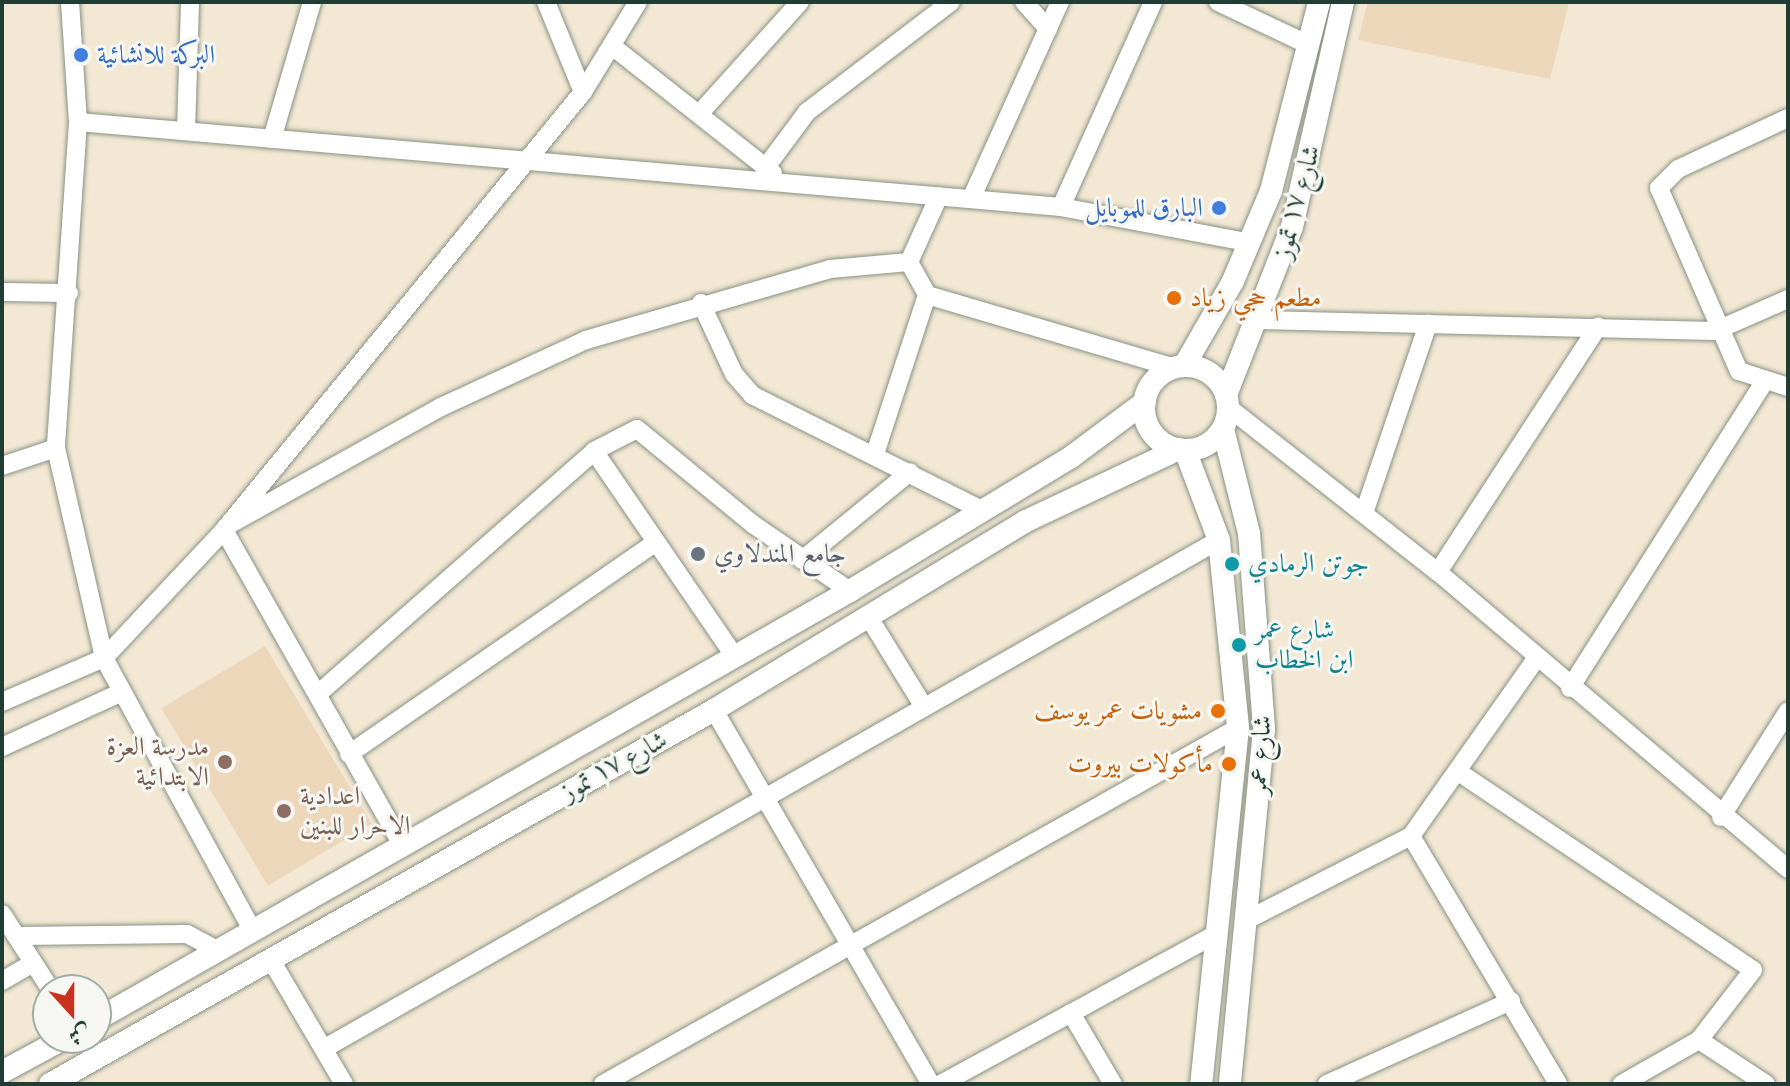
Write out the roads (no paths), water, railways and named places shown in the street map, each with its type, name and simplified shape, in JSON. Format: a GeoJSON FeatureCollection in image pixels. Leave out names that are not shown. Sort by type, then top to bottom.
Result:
{"type":"FeatureCollection","features":[{"type":"Feature","properties":{"kind":"main road","name":"شارع ١٧ تموز"},"geometry":{"type":"LineString","coordinates":[[1180,367],[1251,243],[1286,146],[1319,2]]}},
{"type":"Feature","properties":{"kind":"main road","name":"شارع ١٧ تموز"},"geometry":{"type":"LineString","coordinates":[[1226,410],[1303,188],[1343,2]]}},
{"type":"Feature","properties":{"kind":"main road"},"geometry":{"type":"LineString","coordinates":[[1180,367],[1205,370],[1226,410],[1182,450],[1156,438],[1145,402],[1155,380],[1180,367]]}},
{"type":"Feature","properties":{"kind":"main road","name":"شارع ١٧ تموز"},"geometry":{"type":"LineString","coordinates":[[112,1011],[850,591],[982,510],[1145,402]]}},
{"type":"Feature","properties":{"kind":"main road","name":"شارع عمر"},"geometry":{"type":"LineString","coordinates":[[1226,410],[1249,533],[1263,689],[1247,920],[1230,1084]]}},
{"type":"Feature","properties":{"kind":"main road","name":"شارع ١٧ تموز"},"geometry":{"type":"LineString","coordinates":[[50,1084],[714,710],[1026,521],[1182,450]]}},
{"type":"Feature","properties":{"kind":"main road","name":"شارع عمر"},"geometry":{"type":"LineString","coordinates":[[1182,450],[1219,540],[1238,728],[1213,936],[1201,1084]]}},
{"type":"Feature","properties":{"kind":"main road"},"geometry":{"type":"LineString","coordinates":[[2,1072],[35,1054]]}},
{"type":"Feature","properties":{"kind":"street"},"geometry":{"type":"LineString","coordinates":[[70,2],[78,122],[69,293],[56,448],[104,658],[252,930]]}},
{"type":"Feature","properties":{"kind":"street"},"geometry":{"type":"LineString","coordinates":[[186,131],[190,2]]}},
{"type":"Feature","properties":{"kind":"street"},"geometry":{"type":"LineString","coordinates":[[272,139],[312,2]]}},
{"type":"Feature","properties":{"kind":"street"},"geometry":{"type":"LineString","coordinates":[[546,2],[583,92]]}},
{"type":"Feature","properties":{"kind":"street"},"geometry":{"type":"LineString","coordinates":[[2,702],[104,658],[226,528],[583,92],[638,2]]}},
{"type":"Feature","properties":{"kind":"street"},"geometry":{"type":"LineString","coordinates":[[700,113],[800,2]]}},
{"type":"Feature","properties":{"kind":"street"},"geometry":{"type":"LineString","coordinates":[[766,167],[807,112],[951,2]]}},
{"type":"Feature","properties":{"kind":"street"},"geometry":{"type":"LineString","coordinates":[[1024,2],[1048,29]]}},
{"type":"Feature","properties":{"kind":"street"},"geometry":{"type":"LineString","coordinates":[[971,199],[1060,2]]}},
{"type":"Feature","properties":{"kind":"street"},"geometry":{"type":"LineString","coordinates":[[1061,207],[1153,2]]}},
{"type":"Feature","properties":{"kind":"street"},"geometry":{"type":"LineString","coordinates":[[1218,2],[1309,45]]}},
{"type":"Feature","properties":{"kind":"street"},"geometry":{"type":"LineString","coordinates":[[612,46],[786,182]]}},
{"type":"Feature","properties":{"kind":"street"},"geometry":{"type":"LineString","coordinates":[[1788,118],[1678,169],[1659,188],[1715,331],[1739,371],[1763,384],[1788,387]]}},
{"type":"Feature","properties":{"kind":"street"},"geometry":{"type":"LineString","coordinates":[[78,122],[1061,207],[1251,243]]}},
{"type":"Feature","properties":{"kind":"street"},"geometry":{"type":"LineString","coordinates":[[909,262],[939,196]]}},
{"type":"Feature","properties":{"kind":"street"},"geometry":{"type":"LineString","coordinates":[[226,528],[441,407],[586,340],[701,303],[830,269],[909,262]]}},
{"type":"Feature","properties":{"kind":"street"},"geometry":{"type":"LineString","coordinates":[[909,262],[927,295],[1180,367]]}},
{"type":"Feature","properties":{"kind":"street"},"geometry":{"type":"LineString","coordinates":[[2,292],[69,293]]}},
{"type":"Feature","properties":{"kind":"street"},"geometry":{"type":"LineString","coordinates":[[875,454],[927,295]]}},
{"type":"Feature","properties":{"kind":"street"},"geometry":{"type":"LineString","coordinates":[[1259,320],[1715,331],[1788,299]]}},
{"type":"Feature","properties":{"kind":"street"},"geometry":{"type":"LineString","coordinates":[[701,303],[734,374],[752,395],[982,510]]}},
{"type":"Feature","properties":{"kind":"street"},"geometry":{"type":"LineString","coordinates":[[1364,513],[1428,324]]}},
{"type":"Feature","properties":{"kind":"street"},"geometry":{"type":"LineString","coordinates":[[1438,572],[1598,327]]}},
{"type":"Feature","properties":{"kind":"street"},"geometry":{"type":"LineString","coordinates":[[1570,688],[1763,384]]}},
{"type":"Feature","properties":{"kind":"street"},"geometry":{"type":"LineString","coordinates":[[1226,410],[1438,572],[1535,660],[1721,817],[1788,869]]}},
{"type":"Feature","properties":{"kind":"street"},"geometry":{"type":"LineString","coordinates":[[319,693],[594,451],[626,432],[646,432],[802,560],[850,591]]}},
{"type":"Feature","properties":{"kind":"street"},"geometry":{"type":"LineString","coordinates":[[2,466],[56,448]]}},
{"type":"Feature","properties":{"kind":"street"},"geometry":{"type":"LineString","coordinates":[[594,451],[652,545],[735,657]]}},
{"type":"Feature","properties":{"kind":"street"},"geometry":{"type":"LineString","coordinates":[[802,560],[910,472]]}},
{"type":"Feature","properties":{"kind":"street"},"geometry":{"type":"LineString","coordinates":[[226,528],[403,847]]}},
{"type":"Feature","properties":{"kind":"street"},"geometry":{"type":"LineString","coordinates":[[325,1048],[1219,540]]}},
{"type":"Feature","properties":{"kind":"street"},"geometry":{"type":"LineString","coordinates":[[349,754],[652,545]]}},
{"type":"Feature","properties":{"kind":"street"},"geometry":{"type":"LineString","coordinates":[[868,616],[924,707]]}},
{"type":"Feature","properties":{"kind":"street"},"geometry":{"type":"LineString","coordinates":[[1247,920],[1411,836],[1460,773],[1535,660]]}},
{"type":"Feature","properties":{"kind":"street"},"geometry":{"type":"LineString","coordinates":[[2,747],[122,692]]}},
{"type":"Feature","properties":{"kind":"street"},"geometry":{"type":"LineString","coordinates":[[714,710],[855,946],[931,1084]]}},
{"type":"Feature","properties":{"kind":"street"},"geometry":{"type":"LineString","coordinates":[[1721,817],[1788,711]]}},
{"type":"Feature","properties":{"kind":"street"},"geometry":{"type":"LineString","coordinates":[[603,1084],[855,946],[1238,728]]}},
{"type":"Feature","properties":{"kind":"street"},"geometry":{"type":"LineString","coordinates":[[1460,773],[1748,962],[1751,980],[1699,1040],[1622,1084]]}},
{"type":"Feature","properties":{"kind":"street"},"geometry":{"type":"LineString","coordinates":[[1411,836],[1558,1084]]}},
{"type":"Feature","properties":{"kind":"street"},"geometry":{"type":"LineString","coordinates":[[2,914],[40,974]]}},
{"type":"Feature","properties":{"kind":"street"},"geometry":{"type":"LineString","coordinates":[[17,936],[187,934],[217,950]]}},
{"type":"Feature","properties":{"kind":"street"},"geometry":{"type":"LineString","coordinates":[[941,1084],[1213,936]]}},
{"type":"Feature","properties":{"kind":"street"},"geometry":{"type":"LineString","coordinates":[[271,960],[344,1084]]}},
{"type":"Feature","properties":{"kind":"street"},"geometry":{"type":"LineString","coordinates":[[2,981],[33,963]]}},
{"type":"Feature","properties":{"kind":"street"},"geometry":{"type":"LineString","coordinates":[[1327,1084],[1511,1001]]}},
{"type":"Feature","properties":{"kind":"street"},"geometry":{"type":"LineString","coordinates":[[1071,1013],[1113,1084]]}},
{"type":"Feature","properties":{"kind":"street"},"geometry":{"type":"LineString","coordinates":[[1699,1040],[1766,1084]]}},
{"type":"Feature","properties":{"kind":"place","name":"البركة للانشائية"},"geometry":{"type":"Point","coordinates":[81,55]}},
{"type":"Feature","properties":{"kind":"place","name":"البارق للموبايل"},"geometry":{"type":"Point","coordinates":[1219,208]}},
{"type":"Feature","properties":{"kind":"place","name":"مطعم حجي زياد"},"geometry":{"type":"Point","coordinates":[1174,298]}},
{"type":"Feature","properties":{"kind":"place","name":"جامع المندلاوي"},"geometry":{"type":"Point","coordinates":[698,554]}},
{"type":"Feature","properties":{"kind":"place","name":"جوتن الرمادي"},"geometry":{"type":"Point","coordinates":[1232,564]}},
{"type":"Feature","properties":{"kind":"place","name":"شارع عمر ابن الخطاب"},"geometry":{"type":"Point","coordinates":[1239,645]}},
{"type":"Feature","properties":{"kind":"place","name":"مشويات عمر يوسف"},"geometry":{"type":"Point","coordinates":[1218,711]}},
{"type":"Feature","properties":{"kind":"place","name":"مدرسة العزة الابتدائية"},"geometry":{"type":"Point","coordinates":[225,762]}},
{"type":"Feature","properties":{"kind":"place","name":"مأكولات بيروت"},"geometry":{"type":"Point","coordinates":[1229,764]}},
{"type":"Feature","properties":{"kind":"place","name":"اعدادية الاحرار للبنين"},"geometry":{"type":"Point","coordinates":[284,811]}}]}
